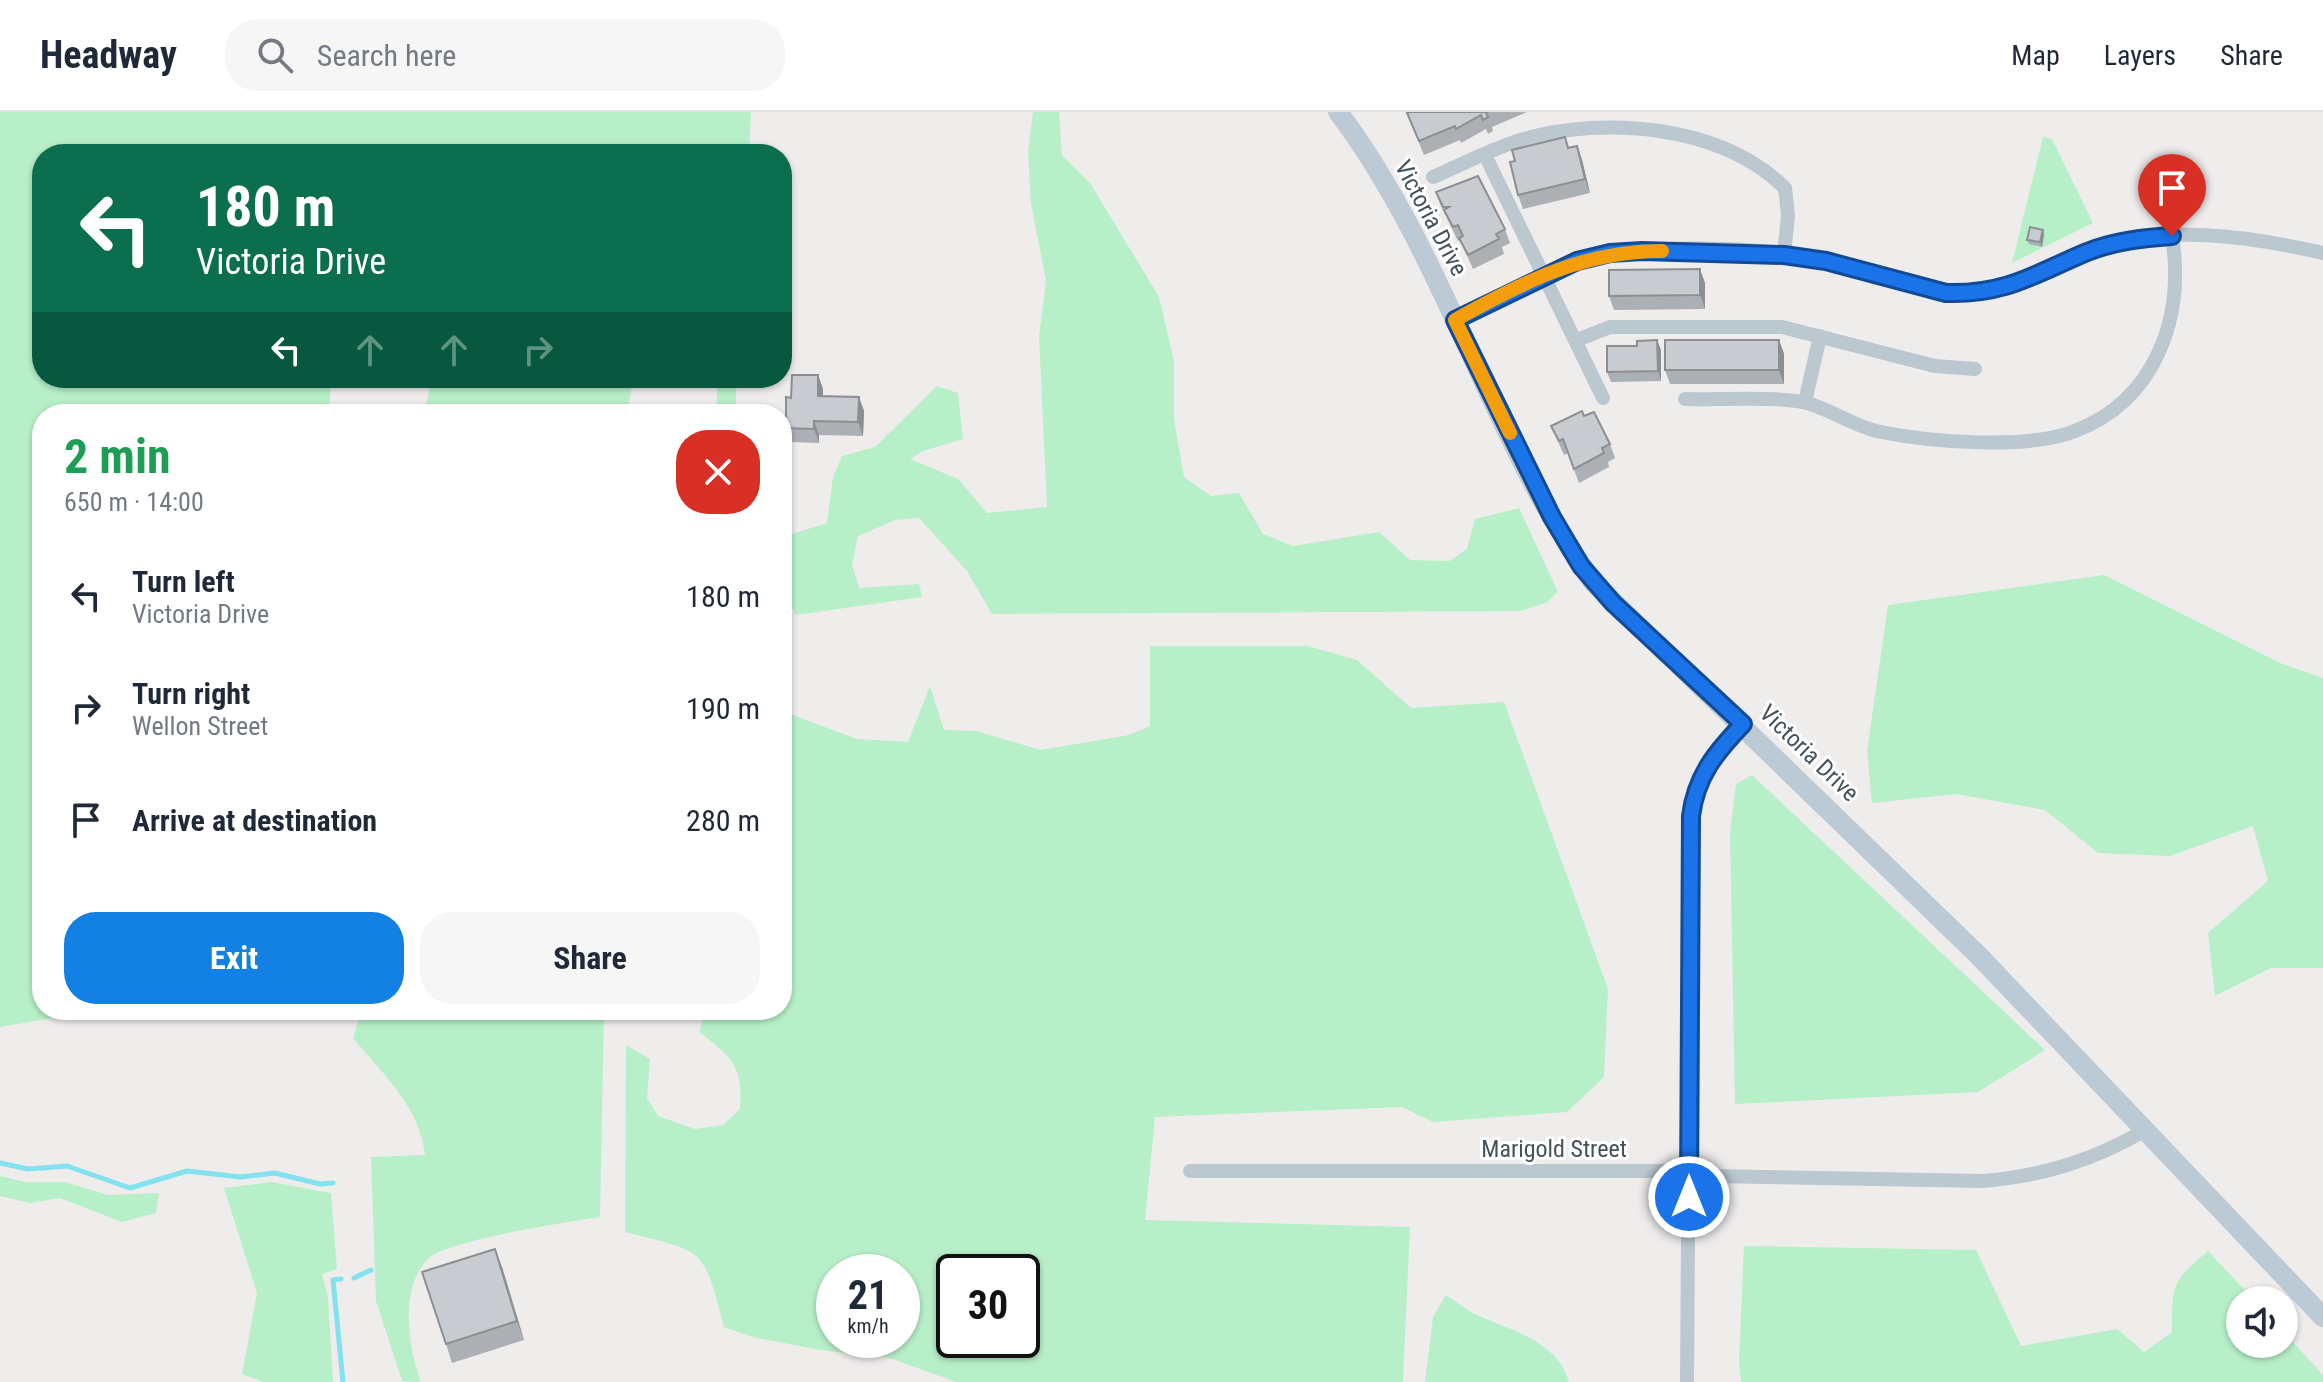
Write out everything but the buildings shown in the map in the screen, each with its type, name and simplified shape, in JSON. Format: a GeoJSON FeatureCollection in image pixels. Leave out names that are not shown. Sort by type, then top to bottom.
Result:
{"type":"FeatureCollection","features":[{"type":"Feature","properties":{"kind":"street","name":"Victoria Drive"},"geometry":{"type":"LineString","coordinates":[[1338,112],[1383,179],[1552,517],[1585,571],[1678,666],[1743,724],[1979,956],[2323,1317]]}},
{"type":"Feature","properties":{"kind":"street"},"geometry":{"type":"LineString","coordinates":[[1433,177],[1521,140],[1563,130],[1605,128],[1698,139],[1738,157],[1785,188],[1788,215],[1784,255]]}},
{"type":"Feature","properties":{"kind":"street"},"geometry":{"type":"LineString","coordinates":[[1485,155],[1603,398]]}},
{"type":"Feature","properties":{"kind":"street"},"geometry":{"type":"LineString","coordinates":[[1455,320],[1577,261],[1610,253],[1724,251],[1784,255],[1826,261],[1946,293],[1964,294],[2011,287],[2113,244],[2172,236],[2238,238],[2323,253]]}},
{"type":"Feature","properties":{"kind":"street"},"geometry":{"type":"LineString","coordinates":[[1685,399],[1805,402],[1876,431],[1932,441],[1965,443],[2072,432],[2112,410],[2131,394],[2153,367],[2175,302],[2177,266],[2172,236]]}},
{"type":"Feature","properties":{"kind":"street"},"geometry":{"type":"LineString","coordinates":[[1577,340],[1610,327],[1782,327],[1935,366],[1975,369]]}},
{"type":"Feature","properties":{"kind":"street"},"geometry":{"type":"LineString","coordinates":[[1805,402],[1820,336]]}},
{"type":"Feature","properties":{"kind":"street"},"geometry":{"type":"LineString","coordinates":[[1687,1382],[1691,816],[1696,787],[1714,753],[1743,724]]}},
{"type":"Feature","properties":{"kind":"street","name":"Marigold Street"},"geometry":{"type":"LineString","coordinates":[[1190,1171],[1689,1174],[1983,1181],[2019,1178],[2076,1164],[2147,1129]]}},
{"type":"Feature","properties":{"kind":"green space"},"geometry":{"type":"Polygon","coordinates":[[[0,112],[751,112],[749,144],[32,144],[32,388],[330,388],[330,404],[32,404],[32,1020],[41,1020],[0,1027],[0,112]]]}},
{"type":"Feature","properties":{"kind":"green space"},"geometry":{"type":"Polygon","coordinates":[[[1033,112],[1059,112],[1062,155],[1090,183],[1159,297],[1174,361],[1174,419],[1184,477],[1211,496],[1239,493],[1263,534],[1293,546],[1379,532],[1410,560],[1449,561],[1467,549],[1475,519],[1519,508],[1558,592],[1546,603],[1520,611],[992,614],[967,571],[919,518],[895,520],[858,536],[852,565],[859,588],[919,584],[922,597],[796,615],[792,608],[792,534],[827,523],[833,477],[842,456],[875,447],[937,386],[958,393],[963,439],[923,451],[910,459],[958,479],[987,513],[1047,507],[1039,336],[1046,281],[1031,204],[1028,152],[1033,112]]]}},
{"type":"Feature","properties":{"kind":"green space"},"geometry":{"type":"Polygon","coordinates":[[[2043,137],[2052,139],[2093,223],[2012,263],[2043,137]]]}},
{"type":"Feature","properties":{"kind":"green space"},"geometry":{"type":"Polygon","coordinates":[[[430,388],[632,388],[629,404],[426,404],[430,388]]]}},
{"type":"Feature","properties":{"kind":"green space"},"geometry":{"type":"Polygon","coordinates":[[[717,388],[736,388],[736,404],[717,404],[717,388]]]}},
{"type":"Feature","properties":{"kind":"green space"},"geometry":{"type":"Polygon","coordinates":[[[2104,575],[2280,663],[2323,678],[2323,968],[2271,968],[2215,996],[2208,933],[2268,881],[2253,826],[2170,856],[2098,853],[2045,810],[1956,794],[1872,803],[1867,751],[1888,605],[2104,575]]]}},
{"type":"Feature","properties":{"kind":"green space"},"geometry":{"type":"Polygon","coordinates":[[[1150,646],[1308,646],[1357,660],[1411,708],[1504,702],[1608,989],[1604,1077],[1567,1112],[1433,1122],[1402,1107],[1155,1117],[1145,1220],[1410,1227],[1403,1382],[956,1382],[890,1358],[920,1358],[920,1254],[816,1254],[816,1349],[753,1337],[724,1327],[711,1281],[697,1257],[672,1244],[625,1232],[626,1045],[650,1059],[647,1098],[658,1116],[695,1129],[723,1125],[740,1109],[740,1082],[727,1056],[699,1032],[703,1020],[792,1020],[792,715],[857,739],[908,742],[930,686],[944,730],[976,731],[1041,750],[1129,735],[1150,726],[1150,646]]]}},
{"type":"Feature","properties":{"kind":"green space"},"geometry":{"type":"Polygon","coordinates":[[[1752,775],[2045,1050],[1978,1092],[1735,1104],[1730,832],[1736,784],[1752,775]]]}},
{"type":"Feature","properties":{"kind":"green space"},"geometry":{"type":"Polygon","coordinates":[[[359,1020],[604,1020],[600,1217],[482,1239],[458,1245],[428,1259],[413,1286],[409,1319],[413,1353],[421,1382],[402,1381],[376,1301],[371,1157],[425,1155],[422,1138],[408,1106],[353,1038],[359,1020]]]}},
{"type":"Feature","properties":{"kind":"green space"},"geometry":{"type":"Polygon","coordinates":[[[0,1176],[25,1182],[65,1182],[108,1195],[159,1193],[156,1213],[122,1222],[60,1198],[30,1203],[0,1196],[0,1176]]]}},
{"type":"Feature","properties":{"kind":"green space"},"geometry":{"type":"Polygon","coordinates":[[[271,1182],[331,1193],[337,1269],[322,1274],[328,1297],[333,1382],[263,1382],[242,1374],[257,1293],[224,1188],[271,1182]]]}},
{"type":"Feature","properties":{"kind":"green space"},"geometry":{"type":"Polygon","coordinates":[[[1744,1246],[1976,1250],[2021,1346],[2117,1329],[2144,1352],[2172,1332],[2172,1304],[2176,1286],[2187,1270],[2208,1251],[2241,1286],[2226,1286],[2226,1358],[2298,1358],[2298,1347],[2323,1375],[2323,1382],[1741,1382],[1739,1361],[1744,1246]]]}},
{"type":"Feature","properties":{"kind":"green space"},"geometry":{"type":"Polygon","coordinates":[[[1446,1295],[1473,1313],[1542,1346],[1563,1367],[1569,1382],[1425,1382],[1433,1317],[1446,1295]]]}},
{"type":"Feature","properties":{"kind":"waterway"},"geometry":{"type":"LineString","coordinates":[[0,1163],[28,1169],[67,1166],[130,1188],[187,1171],[240,1177],[275,1173],[320,1184],[333,1183]]}},
{"type":"Feature","properties":{"kind":"waterway"},"geometry":{"type":"LineString","coordinates":[[354,1278],[371,1270]]}},
{"type":"Feature","properties":{"kind":"waterway"},"geometry":{"type":"LineString","coordinates":[[341,1279],[333,1280],[343,1382]]}},
{"type":"Feature","properties":{"kind":"slow traffic"},"geometry":{"type":"LineString","coordinates":[[1510,433],[1455,320],[1577,261],[1610,253],[1662,251]]}},
{"type":"Feature","properties":{"kind":"route"},"geometry":{"type":"LineString","coordinates":[[1689,1197],[1691,816],[1696,787],[1714,753],[1743,724],[1613,603],[1581,566],[1552,517],[1455,320],[1577,261],[1610,253],[1724,251],[1784,255],[1826,261],[1924,288],[1964,294],[2011,287],[2087,252],[2113,244],[2172,236]]}}]}
